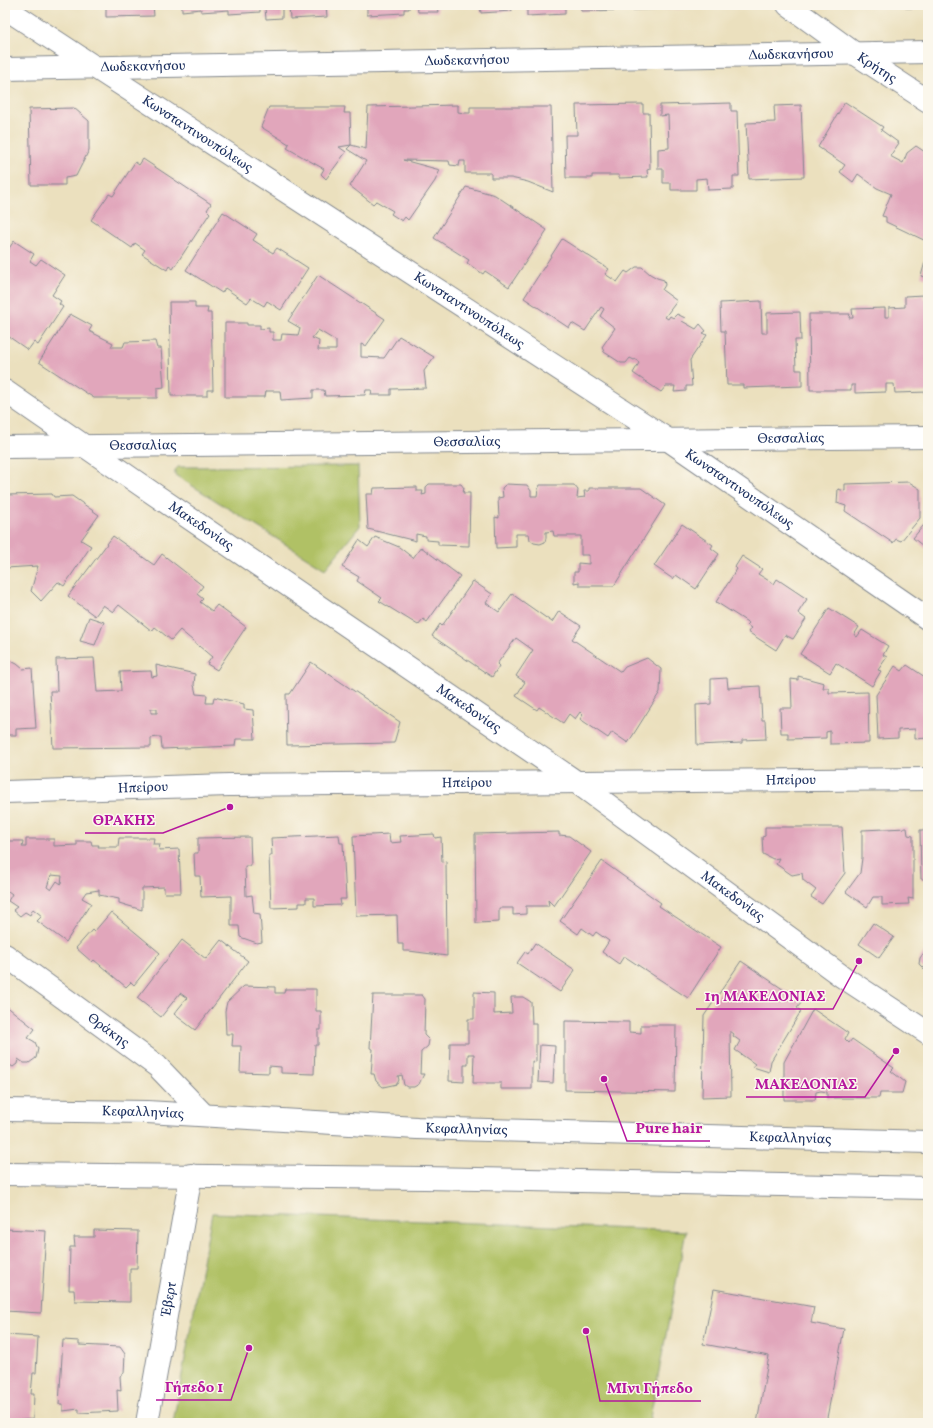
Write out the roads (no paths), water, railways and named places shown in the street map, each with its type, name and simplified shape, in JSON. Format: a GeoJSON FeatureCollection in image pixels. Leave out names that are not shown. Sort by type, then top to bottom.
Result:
{"type":"FeatureCollection","features":[{"type":"Feature","properties":{"kind":"street","name":"Κρήτης"},"geometry":{"type":"LineString","coordinates":[[788,5],[854,53],[928,101]]}},
{"type":"Feature","properties":{"kind":"street","name":"Κωνσταντινουπόλεως"},"geometry":{"type":"LineString","coordinates":[[5,8],[667,439],[928,619]]}},
{"type":"Feature","properties":{"kind":"street","name":"Δωδεκανήσου"},"geometry":{"type":"LineString","coordinates":[[5,69],[928,52]]}},
{"type":"Feature","properties":{"kind":"street","name":"Μακεδονίας"},"geometry":{"type":"LineString","coordinates":[[5,391],[575,781],[843,977],[928,1033]]}},
{"type":"Feature","properties":{"kind":"street","name":"Θεσσαλίας"},"geometry":{"type":"LineString","coordinates":[[5,447],[928,437]]}},
{"type":"Feature","properties":{"kind":"street","name":"Ηπείρου"},"geometry":{"type":"LineString","coordinates":[[5,792],[230,785],[928,779]]}},
{"type":"Feature","properties":{"kind":"street","name":"Θράκης"},"geometry":{"type":"LineString","coordinates":[[5,955],[157,1066],[204,1115]]}},
{"type":"Feature","properties":{"kind":"street","name":"Κεφαλληνίας"},"geometry":{"type":"LineString","coordinates":[[5,1110],[147,1112],[417,1128],[928,1142]]}},
{"type":"Feature","properties":{"kind":"street"},"geometry":{"type":"LineString","coordinates":[[5,1174],[433,1178],[928,1188]]}},
{"type":"Feature","properties":{"kind":"street","name":"Έβερτ"},"geometry":{"type":"LineString","coordinates":[[148,1423],[192,1175]]}},
{"type":"Feature","properties":{"kind":"place","name":"ΘΡΑΚΗΣ"},"geometry":{"type":"Point","coordinates":[230,807]}},
{"type":"Feature","properties":{"kind":"place","name":"1η ΜΑΚΕΔΟΝΙΑΣ"},"geometry":{"type":"Point","coordinates":[859,961]}},
{"type":"Feature","properties":{"kind":"place","name":"ΜΑΚΕΔΟΝΙΑΣ"},"geometry":{"type":"Point","coordinates":[896,1051]}},
{"type":"Feature","properties":{"kind":"place","name":"Pure hair"},"geometry":{"type":"Point","coordinates":[604,1079]}},
{"type":"Feature","properties":{"kind":"place","name":"ΜΊνι Γήπεδο"},"geometry":{"type":"Point","coordinates":[586,1331]}},
{"type":"Feature","properties":{"kind":"place","name":"Γήπεδο 1"},"geometry":{"type":"Point","coordinates":[249,1348]}}]}
